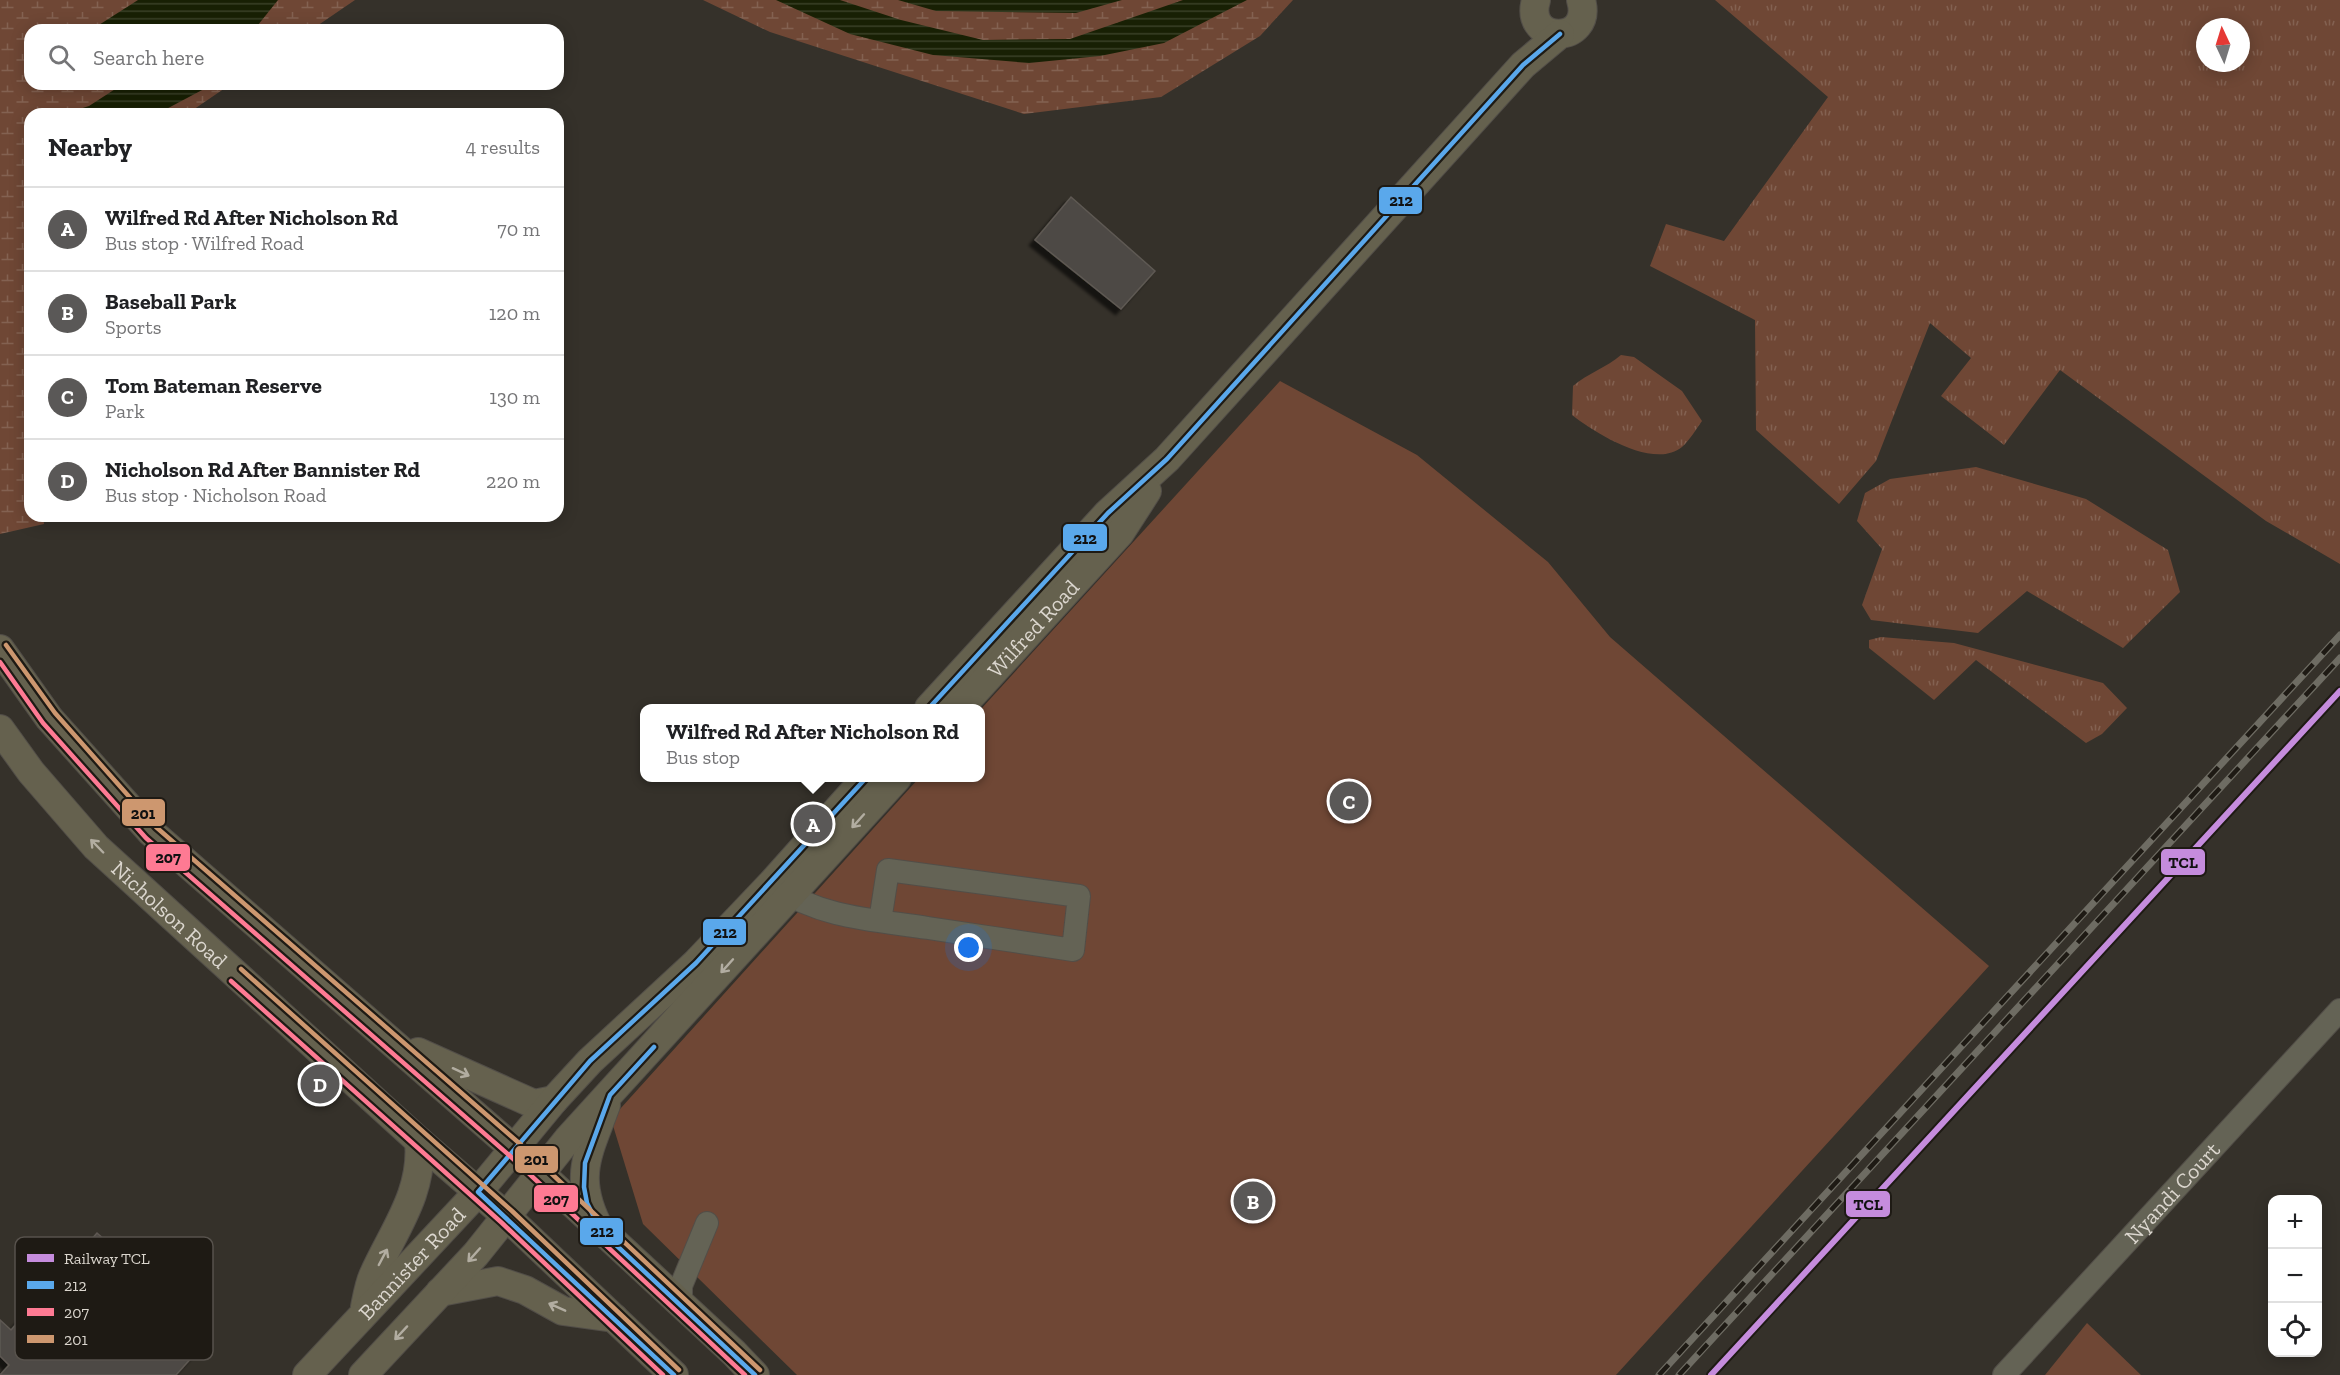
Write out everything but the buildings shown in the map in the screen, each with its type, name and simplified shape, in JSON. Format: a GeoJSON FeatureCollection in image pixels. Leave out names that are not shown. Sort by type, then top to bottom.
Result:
{"type":"FeatureCollection","features":[{"type":"Feature","properties":{"kind":"main road"},"geometry":{"type":"LineString","coordinates":[[1545,19],[1569,32],[1579,23],[1583,15],[1581,0]]}},
{"type":"Feature","properties":{"kind":"main road","name":"Wilfred Road"},"geometry":{"type":"LineString","coordinates":[[933,704],[1108,513],[1167,459],[1523,65],[1545,19]]}},
{"type":"Feature","properties":{"kind":"main road","name":"Wilfred Road"},"geometry":{"type":"LineString","coordinates":[[964,704],[1120,533],[1167,459]]}},
{"type":"Feature","properties":{"kind":"main road"},"geometry":{"type":"LineString","coordinates":[[0,649],[50,718],[151,832],[514,1149],[755,1375]]}},
{"type":"Feature","properties":{"kind":"main road","name":"Nicholson Road"},"geometry":{"type":"LineString","coordinates":[[0,729],[31,772],[96,847],[419,1141],[507,1217],[674,1375]]}},
{"type":"Feature","properties":{"kind":"main road"},"geometry":{"type":"LineString","coordinates":[[540,1174],[568,1139],[610,1095],[781,890],[862,782]]}},
{"type":"Feature","properties":{"kind":"main road"},"geometry":{"type":"LineString","coordinates":[[514,1149],[590,1061],[696,963],[781,890],[892,782]]}},
{"type":"Feature","properties":{"kind":"main road"},"geometry":{"type":"LineString","coordinates":[[389,1039],[534,1104],[554,1100]]}},
{"type":"Feature","properties":{"kind":"main road"},"geometry":{"type":"LineString","coordinates":[[601,1231],[587,1203],[585,1171],[610,1095]]}},
{"type":"Feature","properties":{"kind":"main road"},"geometry":{"type":"LineString","coordinates":[[364,1312],[372,1277],[409,1208],[420,1155],[419,1141]]}},
{"type":"Feature","properties":{"kind":"main road","name":"Bannister Road"},"geometry":{"type":"LineString","coordinates":[[307,1375],[478,1192],[514,1149]]}},
{"type":"Feature","properties":{"kind":"main road","name":"Bannister Road"},"geometry":{"type":"LineString","coordinates":[[363,1375],[507,1217],[540,1174]]}},
{"type":"Feature","properties":{"kind":"main road"},"geometry":{"type":"LineString","coordinates":[[440,1292],[498,1281],[525,1290],[563,1311],[614,1318]]}},
{"type":"Feature","properties":{"kind":"street"},"geometry":{"type":"LineString","coordinates":[[781,890],[828,911],[880,921],[1073,950],[1079,896],[888,870],[880,921]]}},
{"type":"Feature","properties":{"kind":"street","name":"Nyandi Court"},"geometry":{"type":"LineString","coordinates":[[2004,1375],[2340,1010]]}},
{"type":"Feature","properties":{"kind":"street"},"geometry":{"type":"LineString","coordinates":[[681,1306],[681,1286],[707,1223]]}},
{"type":"Feature","properties":{"kind":"green space"},"geometry":{"type":"Polygon","coordinates":[[[0,0],[355,0],[320,24],[24,24],[24,90],[222,90],[196,108],[24,108],[24,522],[44,522],[44,524],[0,534],[0,0]]]}},
{"type":"Feature","properties":{"kind":"green space"},"geometry":{"type":"Polygon","coordinates":[[[703,0],[1293,0],[1260,36],[1161,97],[1024,114],[770,32],[703,0]]]}},
{"type":"Feature","properties":{"kind":"green space"},"geometry":{"type":"Polygon","coordinates":[[[1715,0],[2340,0],[2340,564],[2266,521],[2060,370],[2004,445],[1941,396],[1971,358],[1930,323],[1876,461],[1839,504],[1756,430],[1755,320],[1650,266],[1666,224],[1724,241],[1828,97],[1715,0]]]}},
{"type":"Feature","properties":{"kind":"green space"},"geometry":{"type":"Polygon","coordinates":[[[1621,355],[1634,357],[1682,391],[1702,421],[1682,447],[1670,453],[1641,452],[1595,431],[1572,415],[1573,386],[1621,355]]]}},
{"type":"Feature","properties":{"kind":"green space"},"geometry":{"type":"Polygon","coordinates":[[[1280,381],[1417,455],[1548,562],[1610,637],[1989,966],[1616,1375],[797,1375],[643,1224],[611,1119],[915,782],[985,782],[985,705],[1280,381]]]}},
{"type":"Feature","properties":{"kind":"green space"},"geometry":{"type":"Polygon","coordinates":[[[1976,467],[2086,499],[2168,550],[2180,592],[2123,648],[2027,591],[1978,633],[1871,620],[1862,605],[1882,549],[1857,521],[1865,493],[1890,479],[1976,467]]]}},
{"type":"Feature","properties":{"kind":"green space"},"geometry":{"type":"Polygon","coordinates":[[[1881,637],[1954,643],[2103,683],[2127,708],[2102,734],[2086,743],[1976,660],[1934,700],[1869,648],[1869,640],[1881,637]]]}},
{"type":"Feature","properties":{"kind":"green space"},"geometry":{"type":"Polygon","coordinates":[[[2087,1323],[2141,1375],[2045,1375],[2087,1323]]]}},
{"type":"Feature","properties":{"kind":"shaded area"},"geometry":{"type":"Polygon","coordinates":[[[138,0],[278,0],[259,24],[100,24],[138,0]]]}},
{"type":"Feature","properties":{"kind":"shaded area"},"geometry":{"type":"Polygon","coordinates":[[[776,0],[840,0],[901,20],[983,40],[1070,39],[1183,0],[1247,0],[1164,43],[1100,56],[1029,63],[933,55],[850,34],[776,0]]]}},
{"type":"Feature","properties":{"kind":"shaded area"},"geometry":{"type":"Polygon","coordinates":[[[898,0],[1122,0],[1076,13],[936,11],[898,0]]]}},
{"type":"Feature","properties":{"kind":"shaded area"},"geometry":{"type":"Polygon","coordinates":[[[114,90],[202,90],[168,108],[83,108],[114,90]]]}},
{"type":"Feature","properties":{"kind":"railway"},"geometry":{"type":"LineString","coordinates":[[1659,1375],[2340,635]]}},
{"type":"Feature","properties":{"kind":"railway"},"geometry":{"type":"LineString","coordinates":[[1679,1375],[2340,658]]}},
{"type":"Feature","properties":{"kind":"rail line","name":"TCL"},"geometry":{"type":"LineString","coordinates":[[1711,1375],[2340,691]]}},
{"type":"Feature","properties":{"kind":"transit line","name":"212"},"geometry":{"type":"LineString","coordinates":[[933,704],[1108,513],[1167,459],[1523,65],[1560,34]]}},
{"type":"Feature","properties":{"kind":"transit line","name":"201"},"geometry":{"type":"LineString","coordinates":[[6,645],[55,713],[156,827],[519,1143],[760,1370]]}},
{"type":"Feature","properties":{"kind":"transit line","name":"207"},"geometry":{"type":"LineString","coordinates":[[0,662],[43,723],[146,838],[509,1155],[745,1375]]}},
{"type":"Feature","properties":{"kind":"transit line","name":"212"},"geometry":{"type":"LineString","coordinates":[[674,1375],[478,1192],[590,1061],[696,963],[862,782]]}},
{"type":"Feature","properties":{"kind":"transit line","name":"201"},"geometry":{"type":"LineString","coordinates":[[241,969],[512,1211],[679,1370]]}},
{"type":"Feature","properties":{"kind":"transit line","name":"207"},"geometry":{"type":"LineString","coordinates":[[231,981],[502,1223],[663,1375]]}},
{"type":"Feature","properties":{"kind":"transit line","name":"212"},"geometry":{"type":"LineString","coordinates":[[654,1047],[610,1095],[585,1163],[584,1187],[587,1203],[601,1231],[755,1375]]}},
{"type":"Feature","properties":{"kind":"place","name":"Tom Bateman Reserve"},"geometry":{"type":"Point","coordinates":[1349,801]}},
{"type":"Feature","properties":{"kind":"place","name":"Wilfred Rd After Nicholson Rd"},"geometry":{"type":"Point","coordinates":[813,824]}},
{"type":"Feature","properties":{"kind":"place","name":"Nicholson Rd After Bannister Rd"},"geometry":{"type":"Point","coordinates":[320,1084]}},
{"type":"Feature","properties":{"kind":"place","name":"Baseball Park"},"geometry":{"type":"Point","coordinates":[1253,1201]}}]}
